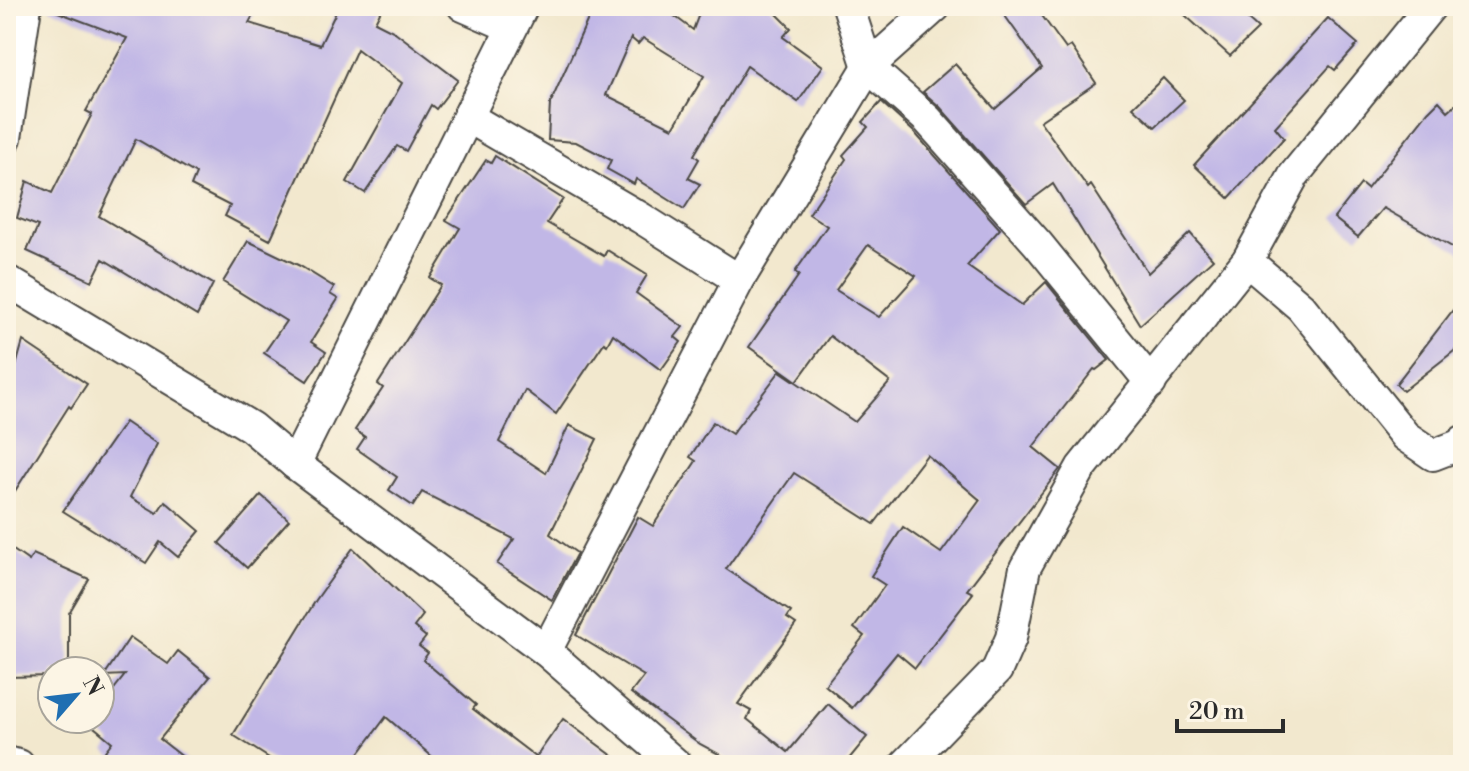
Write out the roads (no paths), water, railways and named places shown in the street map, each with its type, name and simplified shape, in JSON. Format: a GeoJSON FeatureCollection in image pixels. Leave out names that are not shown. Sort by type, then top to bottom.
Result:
{"type":"FeatureCollection","features":[{"type":"Feature","properties":{"kind":"street"},"geometry":{"type":"LineString","coordinates":[[6,138],[12,55],[26,6]]}},
{"type":"Feature","properties":{"kind":"street"},"geometry":{"type":"LineString","coordinates":[[295,464],[517,17],[463,6]]}},
{"type":"Feature","properties":{"kind":"street"},"geometry":{"type":"LineString","coordinates":[[848,6],[868,67],[927,119],[1038,244],[1151,383]]}},
{"type":"Feature","properties":{"kind":"street"},"geometry":{"type":"LineString","coordinates":[[546,651],[739,280],[868,67],[936,6]]}},
{"type":"Feature","properties":{"kind":"street"},"geometry":{"type":"LineString","coordinates":[[905,765],[997,670],[1011,638],[1025,568],[1081,468],[1247,261],[1294,175],[1431,6]]}},
{"type":"Feature","properties":{"kind":"street"},"geometry":{"type":"LineString","coordinates":[[468,117],[641,218],[739,280]]}},
{"type":"Feature","properties":{"kind":"street"},"geometry":{"type":"LineString","coordinates":[[1247,261],[1301,307],[1405,436],[1433,455],[1463,441]]}},
{"type":"Feature","properties":{"kind":"street"},"geometry":{"type":"LineString","coordinates":[[6,280],[251,427],[295,464],[546,651],[677,765]]}},
{"type":"Feature","properties":{"kind":"street"},"geometry":{"type":"LineString","coordinates":[[6,762],[19,765]]}}]}
